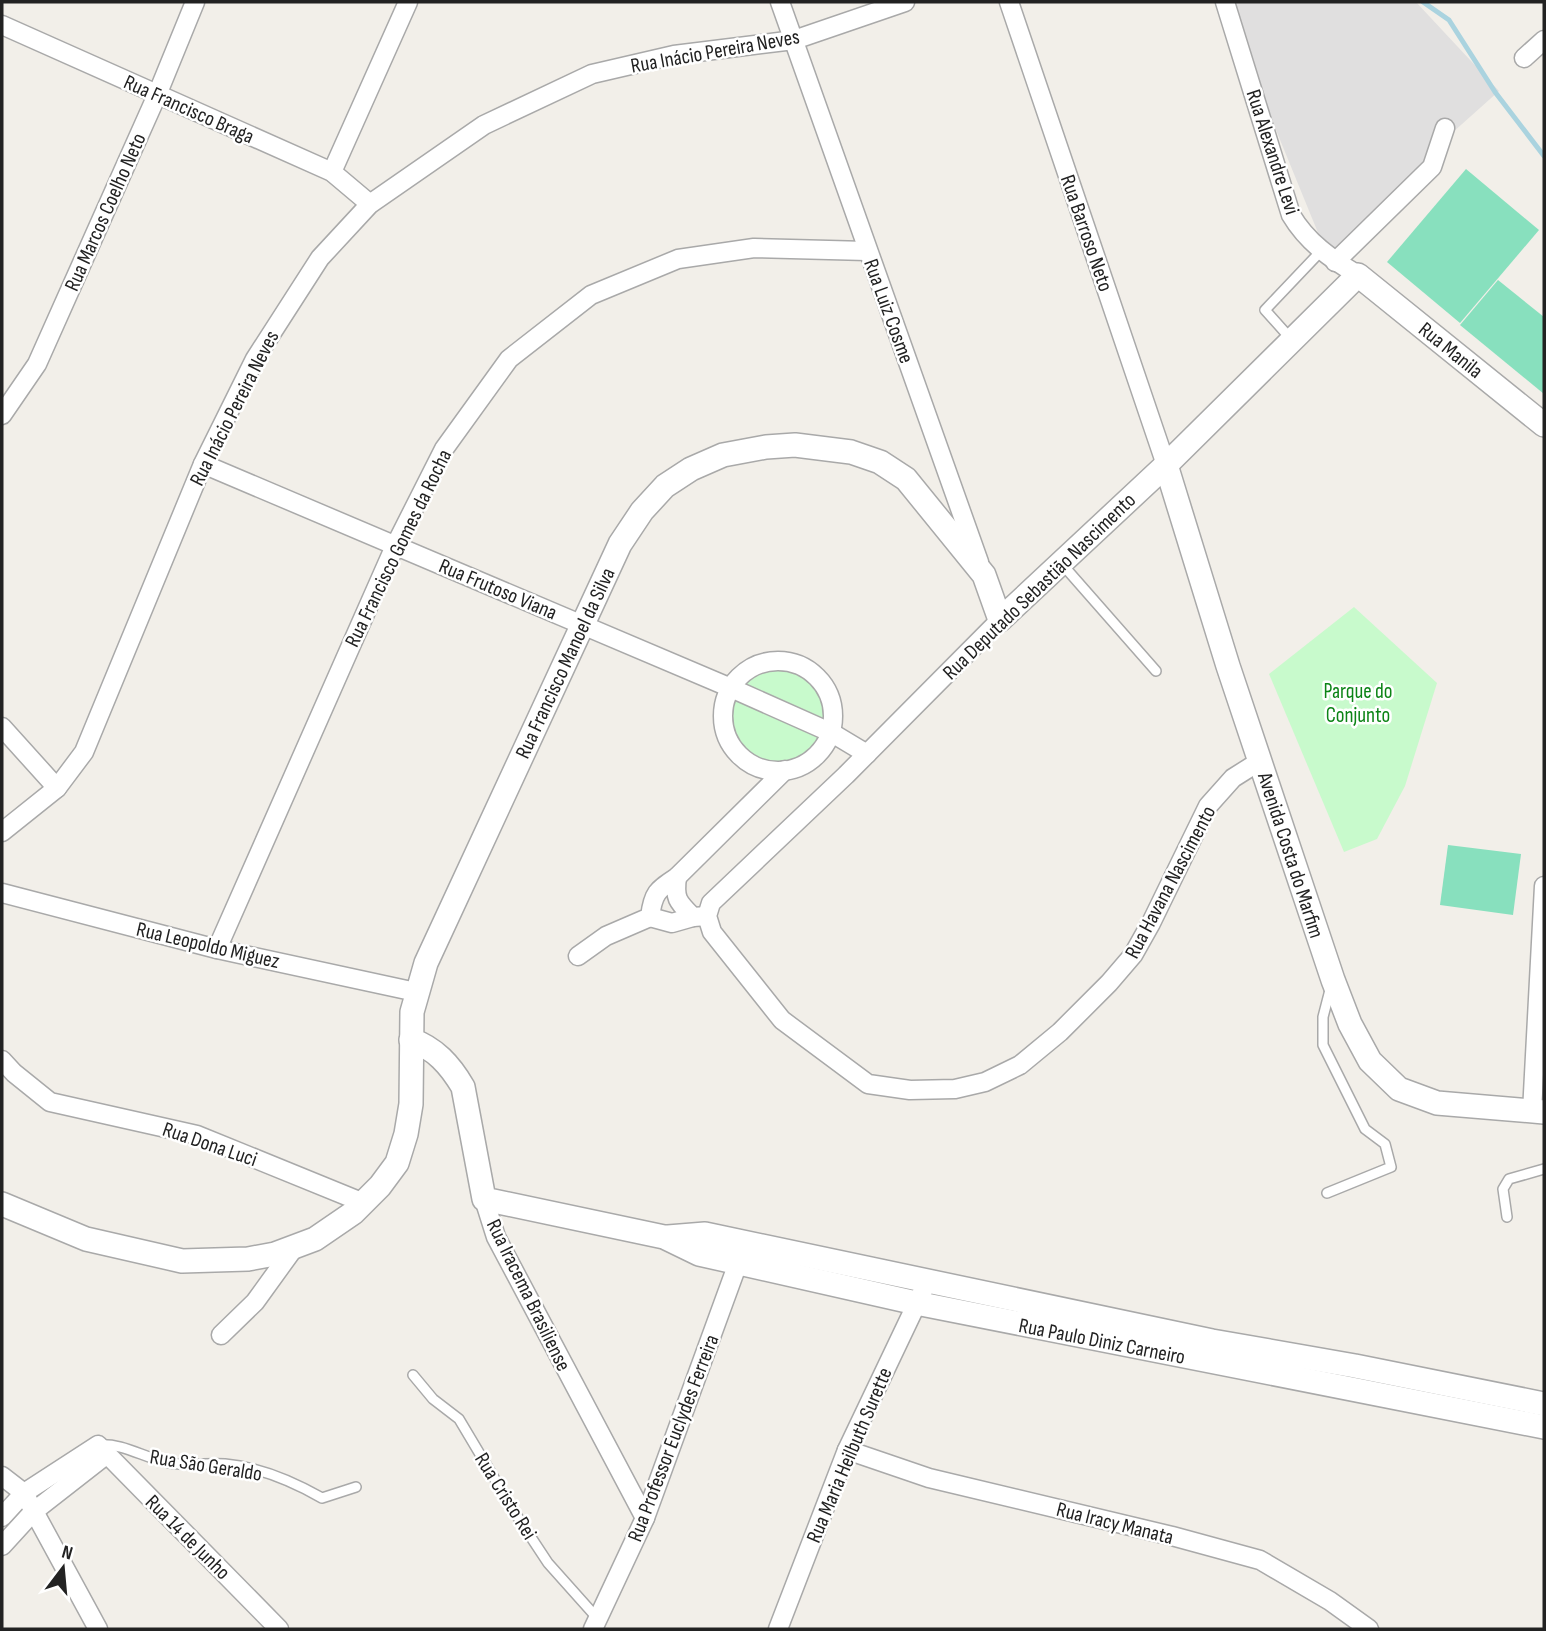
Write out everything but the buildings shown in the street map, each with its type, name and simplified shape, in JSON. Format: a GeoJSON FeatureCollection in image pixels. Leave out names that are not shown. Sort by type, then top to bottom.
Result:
{"type":"FeatureCollection","features":[{"type":"Feature","properties":{"kind":"street","name":"Rua Marcos Coelho Neto"},"geometry":{"type":"LineString","coordinates":[[2,415],[37,364],[157,95],[195,2]]}},
{"type":"Feature","properties":{"kind":"street"},"geometry":{"type":"LineString","coordinates":[[332,172],[408,2]]}},
{"type":"Feature","properties":{"kind":"street","name":"Rua Luiz Cosme"},"geometry":{"type":"LineString","coordinates":[[780,2],[1000,620]]}},
{"type":"Feature","properties":{"kind":"street","name":"Rua Inácio Pereira Neves"},"geometry":{"type":"LineString","coordinates":[[2,832],[57,788],[84,752],[203,464],[255,359],[320,258],[370,204],[484,125],[592,74],[674,55],[794,40],[905,2]]}},
{"type":"Feature","properties":{"kind":"street","name":"Rua Barroso Neto"},"geometry":{"type":"LineString","coordinates":[[1009,2],[1166,465]]}},
{"type":"Feature","properties":{"kind":"street","name":"Rua Alexandre Levi"},"geometry":{"type":"LineString","coordinates":[[1225,2],[1291,215],[1308,240],[1358,275]]}},
{"type":"Feature","properties":{"kind":"street","name":"Rua Francisco Braga"},"geometry":{"type":"LineString","coordinates":[[2,24],[332,172],[370,204]]}},
{"type":"Feature","properties":{"kind":"street"},"geometry":{"type":"LineString","coordinates":[[1524,58],[1544,40]]}},
{"type":"Feature","properties":{"kind":"street"},"geometry":{"type":"LineString","coordinates":[[1329,256],[1432,167],[1445,128]]}},
{"type":"Feature","properties":{"kind":"street","name":"Rua Francisco Gomes da Rocha"},"geometry":{"type":"LineString","coordinates":[[217,949],[395,546],[444,449],[509,359],[591,295],[678,259],[754,248],[867,251]]}},
{"type":"Feature","properties":{"kind":"street","name":"Rua Deputado Sebastião Nascimento"},"geometry":{"type":"LineString","coordinates":[[700,916],[1000,620],[1166,465],[1358,275]]}},
{"type":"Feature","properties":{"kind":"street","name":"Rua Manila"},"geometry":{"type":"LineString","coordinates":[[1358,275],[1544,425]]}},
{"type":"Feature","properties":{"kind":"street","name":"Rua Francisco Manoel da Silva"},"geometry":{"type":"LineString","coordinates":[[2,1204],[86,1239],[182,1261],[248,1259],[294,1248],[316,1239],[354,1213],[380,1186],[397,1163],[406,1134],[411,1104],[411,1040],[416,992],[426,962],[620,544],[642,511],[665,486],[691,469],[723,455],[795,445],[827,447],[880,462],[906,479],[984,575]]}},
{"type":"Feature","properties":{"kind":"street","name":"Rua Frutoso Viana"},"geometry":{"type":"LineString","coordinates":[[203,464],[731,688],[832,733],[867,754]]}},
{"type":"Feature","properties":{"kind":"street","name":"Avenida Costa do Marfim"},"geometry":{"type":"LineString","coordinates":[[1166,465],[1333,979],[1350,1024],[1370,1061],[1399,1089],[1437,1103],[1538,1112]]}},
{"type":"Feature","properties":{"kind":"street"},"geometry":{"type":"LineString","coordinates":[[650,917],[652,900],[658,888],[677,877],[785,771],[805,764],[821,751],[832,733],[833,713],[827,690],[819,680],[799,666],[775,661],[751,668],[731,688],[723,707],[725,732],[738,754],[759,768],[785,771]]}},
{"type":"Feature","properties":{"kind":"street"},"geometry":{"type":"LineString","coordinates":[[2,727],[57,788]]}},
{"type":"Feature","properties":{"kind":"street","name":"Rua Havana Nascimento"},"geometry":{"type":"LineString","coordinates":[[700,916],[782,1020],[868,1084],[910,1090],[955,1089],[985,1082],[1020,1065],[1060,1032],[1110,983],[1133,955],[1145,934],[1208,806],[1233,778],[1260,761]]}},
{"type":"Feature","properties":{"kind":"street"},"geometry":{"type":"LineString","coordinates":[[677,877],[675,889],[678,902],[700,916]]}},
{"type":"Feature","properties":{"kind":"street"},"geometry":{"type":"LineString","coordinates":[[1538,1112],[1544,886]]}},
{"type":"Feature","properties":{"kind":"street","name":"Rua Leopoldo Miguez"},"geometry":{"type":"LineString","coordinates":[[2,893],[217,949],[416,992]]}},
{"type":"Feature","properties":{"kind":"street"},"geometry":{"type":"LineString","coordinates":[[578,956],[606,936],[650,917],[672,923],[700,916]]}},
{"type":"Feature","properties":{"kind":"street","name":"Rua Iracema Brasiliense"},"geometry":{"type":"LineString","coordinates":[[411,1040],[426,1045],[439,1055],[453,1070],[463,1087],[484,1199],[496,1237],[645,1518]]}},
{"type":"Feature","properties":{"kind":"street","name":"Rua Dona Luci"},"geometry":{"type":"LineString","coordinates":[[2,1060],[50,1102],[197,1135],[364,1203]]}},
{"type":"Feature","properties":{"kind":"street","name":"Rua Paulo Diniz Carneiro"},"geometry":{"type":"LineString","coordinates":[[484,1199],[664,1237],[699,1254],[741,1253],[927,1283],[1209,1351],[1544,1427]]}},
{"type":"Feature","properties":{"kind":"street"},"geometry":{"type":"LineString","coordinates":[[221,1335],[255,1302],[294,1248]]}},
{"type":"Feature","properties":{"kind":"street","name":"Rua Paulo Diniz Carneiro"},"geometry":{"type":"LineString","coordinates":[[741,1253],[916,1303],[1209,1351],[1355,1366],[1544,1404]]}},
{"type":"Feature","properties":{"kind":"street","name":"Rua Professor Euclydes Ferreira"},"geometry":{"type":"LineString","coordinates":[[596,1624],[645,1518],[741,1253]]}},
{"type":"Feature","properties":{"kind":"street","name":"Rua Maria Heilbuth Surette"},"geometry":{"type":"LineString","coordinates":[[778,1629],[847,1450],[927,1283]]}},
{"type":"Feature","properties":{"kind":"street"},"geometry":{"type":"LineString","coordinates":[[2,1517],[24,1493],[102,1450]]}},
{"type":"Feature","properties":{"kind":"street"},"geometry":{"type":"LineString","coordinates":[[2,1546],[33,1512],[102,1450]]}},
{"type":"Feature","properties":{"kind":"street","name":"Rua 14 de Junho"},"geometry":{"type":"LineString","coordinates":[[102,1450],[279,1629]]}},
{"type":"Feature","properties":{"kind":"street","name":"Rua Iracy Manata"},"geometry":{"type":"LineString","coordinates":[[847,1450],[929,1478],[1172,1536],[1260,1560],[1330,1601],[1369,1629]]}},
{"type":"Feature","properties":{"kind":"street"},"geometry":{"type":"LineString","coordinates":[[2,1476],[24,1493],[98,1629]]}},
{"type":"Feature","properties":{"kind":"lane"},"geometry":{"type":"LineString","coordinates":[[1291,340],[1265,310],[1329,256]]}},
{"type":"Feature","properties":{"kind":"lane"},"geometry":{"type":"LineString","coordinates":[[1061,563],[1156,671]]}},
{"type":"Feature","properties":{"kind":"lane"},"geometry":{"type":"LineString","coordinates":[[1327,1193],[1391,1167],[1385,1144],[1366,1129],[1323,1045],[1323,1017],[1333,979]]}},
{"type":"Feature","properties":{"kind":"lane"},"geometry":{"type":"LineString","coordinates":[[1507,1217],[1503,1189],[1509,1179],[1544,1169]]}},
{"type":"Feature","properties":{"kind":"lane","name":"Rua Cristo Rei"},"geometry":{"type":"LineString","coordinates":[[413,1375],[433,1399],[459,1419],[548,1563],[596,1624]]}},
{"type":"Feature","properties":{"kind":"lane","name":"Rua São Geraldo"},"geometry":{"type":"LineString","coordinates":[[102,1450],[113,1444],[151,1459],[175,1464],[226,1464],[254,1470],[291,1480],[321,1498],[356,1487]]}},
{"type":"Feature","properties":{"kind":"shaded area"},"geometry":{"type":"Polygon","coordinates":[[[1228,2],[1416,2],[1499,91],[1452,133],[1344,249],[1323,245],[1249,64],[1228,2]]]}},
{"type":"Feature","properties":{"kind":"green space"},"geometry":{"type":"Polygon","coordinates":[[[1466,169],[1539,230],[1460,323],[1387,262],[1466,169]]]}},
{"type":"Feature","properties":{"kind":"green space"},"geometry":{"type":"Polygon","coordinates":[[[1498,280],[1544,317],[1544,394],[1460,325],[1498,280]]]}},
{"type":"Feature","properties":{"kind":"green space","name":"Parque do Conjunto"},"geometry":{"type":"Polygon","coordinates":[[[1354,607],[1437,683],[1405,786],[1377,839],[1344,852],[1269,674],[1354,607]]]}},
{"type":"Feature","properties":{"kind":"green space"},"geometry":{"type":"Polygon","coordinates":[[[778,661],[799,666],[817,677],[828,695],[833,716],[828,737],[817,755],[799,766],[778,771],[757,766],[739,755],[728,737],[723,716],[728,695],[739,677],[757,666],[778,661]]]}},
{"type":"Feature","properties":{"kind":"green space"},"geometry":{"type":"Polygon","coordinates":[[[1448,845],[1521,854],[1513,915],[1440,905],[1448,845]]]}},
{"type":"Feature","properties":{"kind":"waterway"},"geometry":{"type":"LineString","coordinates":[[1423,2],[1449,20],[1495,92],[1544,156]]}}]}
